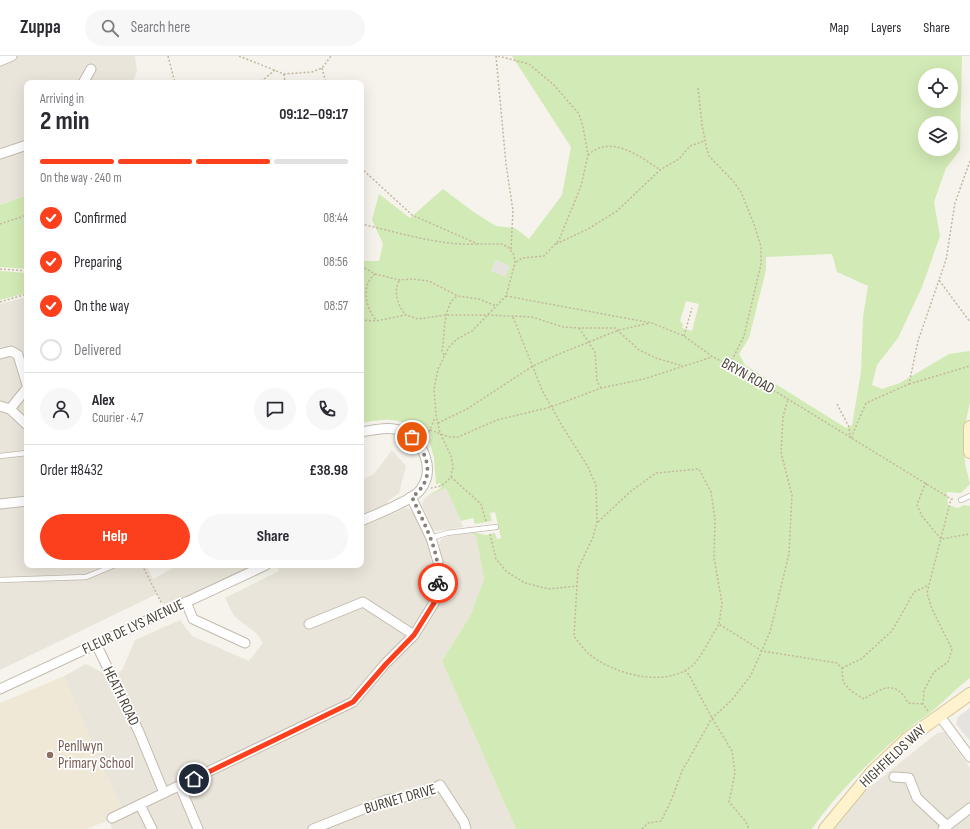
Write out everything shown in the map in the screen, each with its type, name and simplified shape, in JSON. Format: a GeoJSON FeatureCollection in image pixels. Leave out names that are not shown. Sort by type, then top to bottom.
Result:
{"type":"FeatureCollection","features":[{"type":"Feature","properties":{"kind":"main road"},"geometry":{"type":"LineString","coordinates":[[970,427],[970,452]]}},
{"type":"Feature","properties":{"kind":"main road","name":"HIGHFIELDS WAY"},"geometry":{"type":"LineString","coordinates":[[825,829],[873,771],[907,739],[970,694]]}},
{"type":"Feature","properties":{"kind":"street"},"geometry":{"type":"LineString","coordinates":[[0,61],[12,56]]}},
{"type":"Feature","properties":{"kind":"street"},"geometry":{"type":"LineString","coordinates":[[84,80],[91,69]]}},
{"type":"Feature","properties":{"kind":"street"},"geometry":{"type":"LineString","coordinates":[[0,154],[24,146]]}},
{"type":"Feature","properties":{"kind":"street"},"geometry":{"type":"LineString","coordinates":[[0,354],[11,351],[18,355],[24,375]]}},
{"type":"Feature","properties":{"kind":"street"},"geometry":{"type":"LineString","coordinates":[[10,409],[24,392]]}},
{"type":"Feature","properties":{"kind":"street"},"geometry":{"type":"LineString","coordinates":[[0,406],[10,409],[24,422]]}},
{"type":"Feature","properties":{"kind":"street"},"geometry":{"type":"LineString","coordinates":[[364,431],[382,428],[403,431],[420,445],[427,464],[427,475],[424,485],[420,491],[412,497],[364,520]]}},
{"type":"Feature","properties":{"kind":"street"},"geometry":{"type":"LineString","coordinates":[[112,818],[353,702],[414,635],[434,603],[437,589],[438,562],[431,538],[412,497]]}},
{"type":"Feature","properties":{"kind":"street"},"geometry":{"type":"LineString","coordinates":[[0,504],[24,501]]}},
{"type":"Feature","properties":{"kind":"street","name":"FLEUR DE LYS AVENUE"},"geometry":{"type":"LineString","coordinates":[[0,689],[260,568]]}},
{"type":"Feature","properties":{"kind":"street"},"geometry":{"type":"LineString","coordinates":[[186,602],[193,619],[245,643]]}},
{"type":"Feature","properties":{"kind":"street"},"geometry":{"type":"LineString","coordinates":[[309,624],[363,602],[414,635]]}},
{"type":"Feature","properties":{"kind":"street","name":"HEATH ROAD"},"geometry":{"type":"LineString","coordinates":[[96,644],[139,732],[164,793]]}},
{"type":"Feature","properties":{"kind":"street"},"geometry":{"type":"LineString","coordinates":[[937,717],[970,757]]}},
{"type":"Feature","properties":{"kind":"street"},"geometry":{"type":"LineString","coordinates":[[894,777],[909,778],[917,798],[944,827],[970,808]]}},
{"type":"Feature","properties":{"kind":"street","name":"BURNET DRIVE"},"geometry":{"type":"LineString","coordinates":[[313,829],[386,800],[427,793],[440,785],[464,822],[466,829]]}},
{"type":"Feature","properties":{"kind":"street"},"geometry":{"type":"LineString","coordinates":[[180,786],[198,829]]}},
{"type":"Feature","properties":{"kind":"street"},"geometry":{"type":"LineString","coordinates":[[140,805],[152,829]]}},
{"type":"Feature","properties":{"kind":"lane"},"geometry":{"type":"LineString","coordinates":[[0,456],[24,453]]}},
{"type":"Feature","properties":{"kind":"lane"},"geometry":{"type":"LineString","coordinates":[[961,500],[970,496]]}},
{"type":"Feature","properties":{"kind":"lane"},"geometry":{"type":"LineString","coordinates":[[431,538],[447,532],[496,526]]}},
{"type":"Feature","properties":{"kind":"lane"},"geometry":{"type":"LineString","coordinates":[[0,580],[86,577],[108,568]]}},
{"type":"Feature","properties":{"kind":"path"},"geometry":{"type":"LineString","coordinates":[[168,56],[174,80]]}},
{"type":"Feature","properties":{"kind":"path"},"geometry":{"type":"LineString","coordinates":[[239,56],[284,74],[312,72],[322,68],[330,56]]}},
{"type":"Feature","properties":{"kind":"path"},"geometry":{"type":"LineString","coordinates":[[424,485],[433,489],[441,486],[451,477],[452,467],[450,456],[440,433],[436,415],[434,389],[438,369],[444,355],[457,339],[472,331],[506,296],[516,263],[522,258],[544,256],[559,240],[581,186],[588,155],[583,127],[578,114],[554,85],[529,64],[497,56],[506,164],[513,211],[511,250],[516,263]]}},
{"type":"Feature","properties":{"kind":"path"},"geometry":{"type":"LineString","coordinates":[[322,68],[325,80]]}},
{"type":"Feature","properties":{"kind":"path"},"geometry":{"type":"LineString","coordinates":[[263,80],[275,70]]}},
{"type":"Feature","properties":{"kind":"path"},"geometry":{"type":"LineString","coordinates":[[284,74],[285,80]]}},
{"type":"Feature","properties":{"kind":"path"},"geometry":{"type":"LineString","coordinates":[[698,88],[704,141],[709,156],[733,181],[741,192],[754,224],[761,247],[761,264],[744,336],[730,364]]}},
{"type":"Feature","properties":{"kind":"path"},"geometry":{"type":"LineString","coordinates":[[554,245],[588,229],[617,211],[660,170],[679,159],[690,146],[704,141]]}},
{"type":"Feature","properties":{"kind":"path"},"geometry":{"type":"LineString","coordinates":[[588,155],[595,149],[611,146],[624,148],[660,170]]}},
{"type":"Feature","properties":{"kind":"path"},"geometry":{"type":"LineString","coordinates":[[909,384],[918,341],[946,260],[955,203],[970,161]]}},
{"type":"Feature","properties":{"kind":"path"},"geometry":{"type":"LineString","coordinates":[[364,171],[412,215],[478,244]]}},
{"type":"Feature","properties":{"kind":"path"},"geometry":{"type":"LineString","coordinates":[[0,224],[24,216]]}},
{"type":"Feature","properties":{"kind":"path"},"geometry":{"type":"LineString","coordinates":[[364,225],[442,241],[464,244],[502,244],[511,250]]}},
{"type":"Feature","properties":{"kind":"path"},"geometry":{"type":"LineString","coordinates":[[364,268],[375,274],[400,280],[412,279],[429,281],[458,296],[492,303],[497,306]]}},
{"type":"Feature","properties":{"kind":"path"},"geometry":{"type":"LineString","coordinates":[[0,269],[24,271]]}},
{"type":"Feature","properties":{"kind":"path"},"geometry":{"type":"LineString","coordinates":[[375,274],[368,281],[367,300],[369,311],[376,320]]}},
{"type":"Feature","properties":{"kind":"path"},"geometry":{"type":"LineString","coordinates":[[400,280],[396,286],[398,303],[406,315]]}},
{"type":"Feature","properties":{"kind":"path"},"geometry":{"type":"LineString","coordinates":[[939,280],[970,322]]}},
{"type":"Feature","properties":{"kind":"path"},"geometry":{"type":"LineString","coordinates":[[0,302],[24,295]]}},
{"type":"Feature","properties":{"kind":"path"},"geometry":{"type":"LineString","coordinates":[[444,355],[442,351],[448,305],[452,298],[458,296]]}},
{"type":"Feature","properties":{"kind":"path","name":"BRYN ROAD"},"geometry":{"type":"LineString","coordinates":[[506,296],[652,323],[684,336],[712,356],[730,364],[951,499],[961,500]]}},
{"type":"Feature","properties":{"kind":"path"},"geometry":{"type":"LineString","coordinates":[[684,336],[692,308]]}},
{"type":"Feature","properties":{"kind":"path"},"geometry":{"type":"LineString","coordinates":[[364,320],[376,320],[406,315],[418,319],[446,315],[488,315],[532,317],[563,327],[615,328],[619,330],[638,350],[656,358],[683,366]]}},
{"type":"Feature","properties":{"kind":"path"},"geometry":{"type":"LineString","coordinates":[[513,316],[551,407],[588,467],[596,485],[598,522],[593,537],[578,569],[574,636],[588,653],[609,666],[634,675],[658,678],[685,670],[693,665],[719,624],[722,603],[714,558],[715,519],[711,492],[699,469],[656,473],[631,492],[598,522]]}},
{"type":"Feature","properties":{"kind":"path"},"geometry":{"type":"LineString","coordinates":[[438,424],[467,409],[533,366],[619,330],[652,323]]}},
{"type":"Feature","properties":{"kind":"path"},"geometry":{"type":"LineString","coordinates":[[579,328],[595,352],[597,381],[601,388]]}},
{"type":"Feature","properties":{"kind":"path"},"geometry":{"type":"LineString","coordinates":[[430,430],[449,437],[458,437],[497,420],[551,407],[601,388],[644,379],[712,356]]}},
{"type":"Feature","properties":{"kind":"path"},"geometry":{"type":"LineString","coordinates":[[850,438],[866,403],[909,384],[970,366]]}},
{"type":"Feature","properties":{"kind":"path"},"geometry":{"type":"LineString","coordinates":[[642,829],[648,824],[661,821],[671,801],[682,771],[712,718],[731,701],[751,675],[770,632],[789,554],[792,495],[781,452],[783,417],[788,399]]}},
{"type":"Feature","properties":{"kind":"path"},"geometry":{"type":"LineString","coordinates":[[837,404],[849,427],[850,438]]}},
{"type":"Feature","properties":{"kind":"path"},"geometry":{"type":"LineString","coordinates":[[425,441],[429,437],[426,434],[430,430],[436,415]]}},
{"type":"Feature","properties":{"kind":"path"},"geometry":{"type":"LineString","coordinates":[[451,477],[481,504],[496,559],[508,572],[525,583],[548,589],[577,586]]}},
{"type":"Feature","properties":{"kind":"path"},"geometry":{"type":"LineString","coordinates":[[927,484],[925,484],[918,505],[922,516],[941,539]]}},
{"type":"Feature","properties":{"kind":"path"},"geometry":{"type":"LineString","coordinates":[[923,704],[924,690],[934,672],[948,662],[952,649],[932,609],[927,593],[951,499]]}},
{"type":"Feature","properties":{"kind":"path"},"geometry":{"type":"LineString","coordinates":[[941,539],[970,534]]}},
{"type":"Feature","properties":{"kind":"path"},"geometry":{"type":"LineString","coordinates":[[144,568],[166,611]]}},
{"type":"Feature","properties":{"kind":"path"},"geometry":{"type":"LineString","coordinates":[[842,668],[861,659],[892,631],[914,592],[929,585]]}},
{"type":"Feature","properties":{"kind":"path"},"geometry":{"type":"LineString","coordinates":[[719,624],[762,651],[837,662],[842,668],[842,682],[851,691],[864,699],[885,687],[894,688],[903,693],[908,702],[923,704],[937,717]]}},
{"type":"Feature","properties":{"kind":"path"},"geometry":{"type":"LineString","coordinates":[[685,670],[699,691],[712,718],[732,751],[735,774],[729,802],[746,822],[749,829]]}},
{"type":"Feature","properties":{"kind":"shaded area"},"geometry":{"type":"Polygon","coordinates":[[[0,56],[135,56],[137,71],[133,80],[24,80],[24,196],[0,205],[0,56]]]}},
{"type":"Feature","properties":{"kind":"shaded area"},"geometry":{"type":"Polygon","coordinates":[[[496,260],[510,266],[505,278],[491,272],[496,260]]]}},
{"type":"Feature","properties":{"kind":"shaded area"},"geometry":{"type":"Polygon","coordinates":[[[24,298],[24,568],[148,568],[153,579],[173,568],[248,568],[165,607],[157,594],[0,670],[0,304],[24,298]]]}},
{"type":"Feature","properties":{"kind":"shaded area"},"geometry":{"type":"Polygon","coordinates":[[[392,450],[406,466],[399,493],[387,502],[393,514],[405,508],[410,509],[415,516],[429,546],[433,570],[444,570],[439,545],[440,540],[445,537],[471,532],[476,536],[484,579],[471,614],[442,661],[516,829],[112,829],[64,676],[86,664],[111,677],[122,670],[135,640],[180,620],[192,636],[249,661],[263,643],[257,634],[234,616],[225,598],[279,571],[278,568],[364,568],[364,479],[374,474],[392,450]]]}},
{"type":"Feature","properties":{"kind":"shaded area"},"geometry":{"type":"Polygon","coordinates":[[[446,487],[463,527],[436,531],[433,529],[422,505],[426,497],[446,487]]]}},
{"type":"Feature","properties":{"kind":"shaded area","name":"Penllwyn Primary School"},"geometry":{"type":"Polygon","coordinates":[[[64,676],[124,814],[87,829],[0,829],[0,703],[64,676]]]}},
{"type":"Feature","properties":{"kind":"shaded area"},"geometry":{"type":"Polygon","coordinates":[[[970,708],[970,741],[956,724],[958,717],[970,708]]]}},
{"type":"Feature","properties":{"kind":"shaded area"},"geometry":{"type":"Polygon","coordinates":[[[944,732],[970,768],[970,829],[834,829],[865,791],[932,737],[938,733],[944,732]]]}},
{"type":"Feature","properties":{"kind":"green space"},"geometry":{"type":"Polygon","coordinates":[[[512,56],[962,56],[960,150],[958,153],[958,116],[918,116],[918,156],[955,156],[946,168],[934,202],[940,236],[922,287],[898,338],[877,365],[872,385],[882,389],[900,383],[949,354],[970,351],[970,402],[963,435],[965,464],[970,484],[961,493],[947,492],[948,505],[958,508],[964,505],[970,506],[970,678],[931,712],[896,738],[870,762],[844,789],[812,829],[516,829],[442,661],[471,614],[484,579],[476,536],[471,532],[486,535],[495,533],[497,539],[501,538],[495,512],[490,513],[492,521],[475,524],[473,518],[461,521],[446,488],[426,497],[441,488],[440,483],[436,485],[434,458],[429,440],[432,437],[427,432],[424,434],[407,424],[394,420],[364,423],[364,261],[379,261],[383,244],[372,220],[379,194],[410,218],[443,189],[475,213],[496,226],[515,228],[529,239],[562,195],[571,147],[512,56]],[[832,254],[766,257],[766,270],[749,338],[739,354],[745,365],[846,428],[852,425],[861,372],[863,317],[868,286],[837,272],[832,254]],[[496,260],[491,271],[505,277],[510,266],[496,260]],[[686,301],[680,321],[683,324],[682,328],[692,331],[699,304],[686,301]]]}},
{"type":"Feature","properties":{"kind":"green space"},"geometry":{"type":"Polygon","coordinates":[[[24,196],[24,269],[0,267],[0,205],[24,196]]]}},
{"type":"Feature","properties":{"kind":"green space"},"geometry":{"type":"Polygon","coordinates":[[[0,271],[24,273],[24,294],[0,300],[0,271]]]}},
{"type":"Feature","properties":{"kind":"way so far"},"geometry":{"type":"LineString","coordinates":[[412,437],[420,445],[427,464],[425,483],[420,491],[412,497],[431,538],[438,562],[438,583]]}},
{"type":"Feature","properties":{"kind":"place","name":"Penllwyn Primary School"},"geometry":{"type":"Point","coordinates":[50,755]}},
{"type":"Feature","properties":{"kind":"route"},"geometry":{"type":"LineString","coordinates":[[194,779],[353,702],[414,635],[434,603],[438,583]]}}]}
